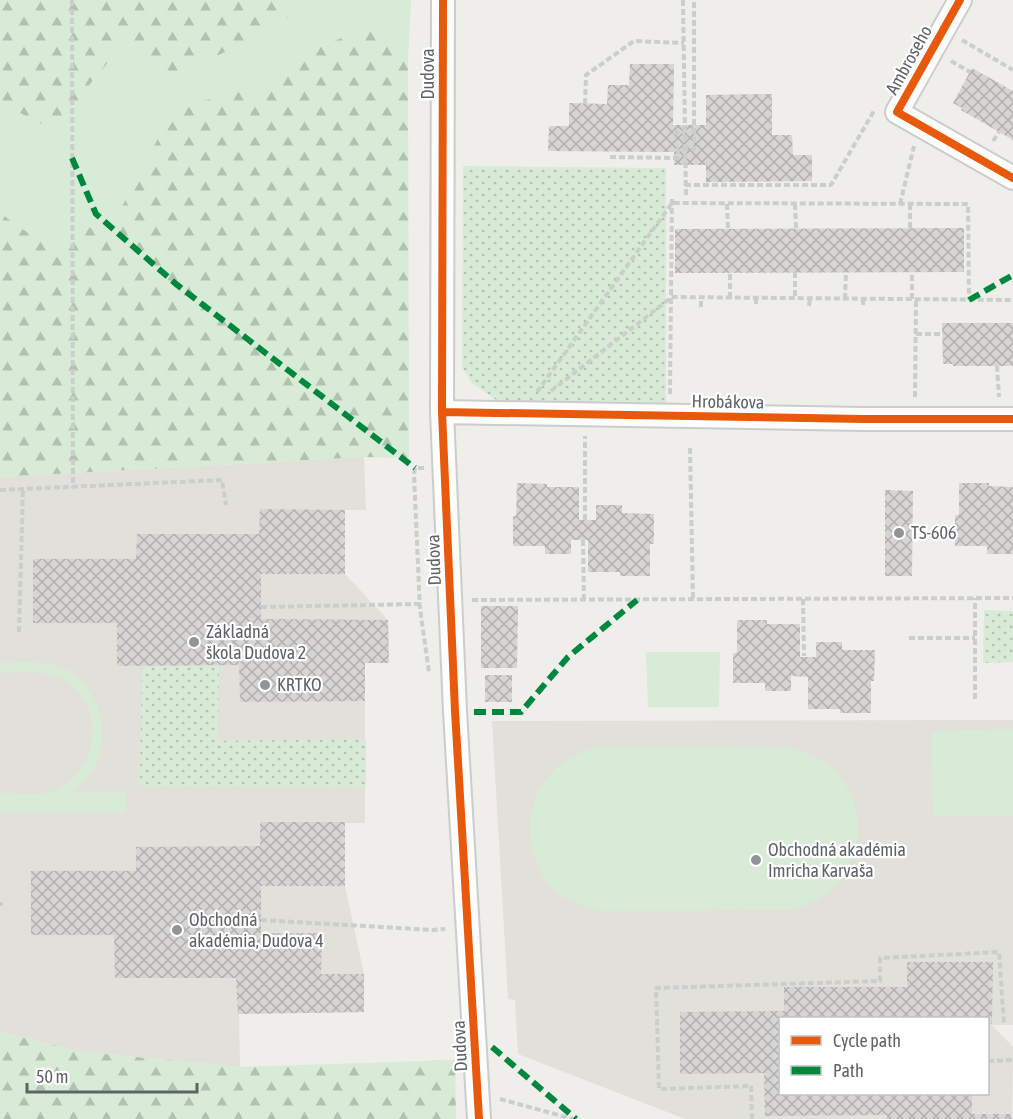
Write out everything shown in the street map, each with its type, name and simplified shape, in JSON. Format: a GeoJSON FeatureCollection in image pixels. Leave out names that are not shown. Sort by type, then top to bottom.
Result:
{"type":"FeatureCollection","features":[{"type":"Feature","properties":{"kind":"street","name":"Dudova"},"geometry":{"type":"LineString","coordinates":[[443,0],[442,412],[455,711],[479,1119]]}},
{"type":"Feature","properties":{"kind":"street","name":"Ambroseho"},"geometry":{"type":"LineString","coordinates":[[960,0],[897,112],[1013,178]]}},
{"type":"Feature","properties":{"kind":"street","name":"Hrobákova"},"geometry":{"type":"LineString","coordinates":[[442,412],[1013,419]]}},
{"type":"Feature","properties":{"kind":"path"},"geometry":{"type":"LineString","coordinates":[[72,0],[73,488]]}},
{"type":"Feature","properties":{"kind":"path"},"geometry":{"type":"LineString","coordinates":[[683,0],[686,196]]}},
{"type":"Feature","properties":{"kind":"path"},"geometry":{"type":"LineString","coordinates":[[610,157],[678,158],[678,149],[694,149],[694,0]]}},
{"type":"Feature","properties":{"kind":"path"},"geometry":{"type":"LineString","coordinates":[[944,29],[1013,70]]}},
{"type":"Feature","properties":{"kind":"path"},"geometry":{"type":"LineString","coordinates":[[585,104],[586,75],[634,41],[684,42]]}},
{"type":"Feature","properties":{"kind":"path"},"geometry":{"type":"LineString","coordinates":[[946,58],[970,72]]}},
{"type":"Feature","properties":{"kind":"path"},"geometry":{"type":"LineString","coordinates":[[685,185],[831,184],[879,102]]}},
{"type":"Feature","properties":{"kind":"path"},"geometry":{"type":"LineString","coordinates":[[900,204],[916,140],[923,127]]}},
{"type":"Feature","properties":{"kind":"path"},"geometry":{"type":"LineString","coordinates":[[674,133],[685,132]]}},
{"type":"Feature","properties":{"kind":"path"},"geometry":{"type":"LineString","coordinates":[[998,149],[991,144],[999,132]]}},
{"type":"Feature","properties":{"kind":"path"},"geometry":{"type":"LineString","coordinates":[[670,416],[672,196]]}},
{"type":"Feature","properties":{"kind":"path"},"geometry":{"type":"LineString","coordinates":[[672,203],[968,204],[969,300]]}},
{"type":"Feature","properties":{"kind":"path"},"geometry":{"type":"LineString","coordinates":[[523,413],[672,203]]}},
{"type":"Feature","properties":{"kind":"path"},"geometry":{"type":"LineString","coordinates":[[727,204],[728,229]]}},
{"type":"Feature","properties":{"kind":"path"},"geometry":{"type":"LineString","coordinates":[[795,204],[796,229]]}},
{"type":"Feature","properties":{"kind":"path"},"geometry":{"type":"LineString","coordinates":[[910,204],[910,228]]}},
{"type":"Feature","properties":{"kind":"path"},"geometry":{"type":"LineString","coordinates":[[795,272],[795,298]]}},
{"type":"Feature","properties":{"kind":"path"},"geometry":{"type":"LineString","coordinates":[[845,299],[846,272]]}},
{"type":"Feature","properties":{"kind":"path"},"geometry":{"type":"LineString","coordinates":[[912,272],[916,334],[915,401]]}},
{"type":"Feature","properties":{"kind":"path"},"geometry":{"type":"LineString","coordinates":[[730,273],[730,298]]}},
{"type":"Feature","properties":{"kind":"path"},"geometry":{"type":"LineString","coordinates":[[550,391],[672,297],[1013,300]]}},
{"type":"Feature","properties":{"kind":"path"},"geometry":{"type":"LineString","coordinates":[[701,307],[702,297]]}},
{"type":"Feature","properties":{"kind":"path"},"geometry":{"type":"LineString","coordinates":[[756,298],[756,305]]}},
{"type":"Feature","properties":{"kind":"path"},"geometry":{"type":"LineString","coordinates":[[809,306],[810,298]]}},
{"type":"Feature","properties":{"kind":"path"},"geometry":{"type":"LineString","coordinates":[[863,299],[863,307]]}},
{"type":"Feature","properties":{"kind":"path"},"geometry":{"type":"LineString","coordinates":[[916,334],[943,334]]}},
{"type":"Feature","properties":{"kind":"path"},"geometry":{"type":"LineString","coordinates":[[997,366],[999,401]]}},
{"type":"Feature","properties":{"kind":"path"},"geometry":{"type":"LineString","coordinates":[[585,520],[586,414]]}},
{"type":"Feature","properties":{"kind":"path"},"geometry":{"type":"LineString","coordinates":[[690,448],[693,599]]}},
{"type":"Feature","properties":{"kind":"path"},"geometry":{"type":"LineString","coordinates":[[430,677],[420,604],[415,468],[445,468]]}},
{"type":"Feature","properties":{"kind":"path"},"geometry":{"type":"LineString","coordinates":[[0,490],[222,480],[226,505]]}},
{"type":"Feature","properties":{"kind":"path"},"geometry":{"type":"LineString","coordinates":[[19,632],[23,489]]}},
{"type":"Feature","properties":{"kind":"path"},"geometry":{"type":"LineString","coordinates":[[583,540],[584,600]]}},
{"type":"Feature","properties":{"kind":"path"},"geometry":{"type":"LineString","coordinates":[[975,598],[975,699]]}},
{"type":"Feature","properties":{"kind":"path"},"geometry":{"type":"LineString","coordinates":[[468,600],[1013,598]]}},
{"type":"Feature","properties":{"kind":"path"},"geometry":{"type":"LineString","coordinates":[[803,599],[804,656]]}},
{"type":"Feature","properties":{"kind":"path"},"geometry":{"type":"LineString","coordinates":[[261,607],[420,604]]}},
{"type":"Feature","properties":{"kind":"path"},"geometry":{"type":"LineString","coordinates":[[909,638],[975,638]]}},
{"type":"Feature","properties":{"kind":"path"},"geometry":{"type":"LineString","coordinates":[[261,920],[433,930],[468,928]]}},
{"type":"Feature","properties":{"kind":"path"},"geometry":{"type":"LineString","coordinates":[[752,1119],[752,1086],[659,1089],[656,988],[880,981],[880,958],[999,952],[1004,1024]]}},
{"type":"Feature","properties":{"kind":"path"},"geometry":{"type":"LineString","coordinates":[[989,1060],[1013,1060]]}},
{"type":"Feature","properties":{"kind":"path"},"geometry":{"type":"LineString","coordinates":[[494,1097],[573,1119]]}},
{"type":"Feature","properties":{"kind":"shaded area"},"geometry":{"type":"Polygon","coordinates":[[[364,457],[366,510],[345,510],[345,574],[388,620],[389,663],[365,663],[365,823],[345,823],[345,886],[364,974],[364,1012],[239,1014],[240,1067],[83,1052],[0,1032],[0,477],[364,457]]]}},
{"type":"Feature","properties":{"kind":"shaded area","name":"Obchodná akadémia Imricha Karvaša"},"geometry":{"type":"Polygon","coordinates":[[[1013,720],[1013,1025],[992,1025],[1013,1047],[1012,1119],[685,1119],[518,1054],[515,1000],[508,999],[492,721],[1013,720]]]}},
{"type":"Feature","properties":{"kind":"green space"},"geometry":{"type":"Polygon","coordinates":[[[0,0],[305,0],[277,29],[167,78],[130,36],[81,95],[58,132],[4,105],[0,106],[0,0]]]}},
{"type":"Feature","properties":{"kind":"green space"},"geometry":{"type":"Polygon","coordinates":[[[305,0],[411,0],[408,59],[374,26],[296,55],[269,85],[174,108],[116,220],[41,242],[0,213],[0,106],[4,105],[58,131],[81,95],[130,36],[277,29],[305,0]]]}},
{"type":"Feature","properties":{"kind":"green space"},"geometry":{"type":"Polygon","coordinates":[[[374,26],[408,59],[409,458],[364,457],[0,477],[0,213],[41,242],[115,220],[174,108],[268,85],[296,55],[374,26]]]}},
{"type":"Feature","properties":{"kind":"green space"},"geometry":{"type":"Polygon","coordinates":[[[463,166],[666,168],[666,406],[502,404],[472,383],[462,367],[463,166]]]}},
{"type":"Feature","properties":{"kind":"green space"},"geometry":{"type":"Polygon","coordinates":[[[984,610],[1013,611],[1013,662],[983,663],[984,610]]]}},
{"type":"Feature","properties":{"kind":"green space"},"geometry":{"type":"Polygon","coordinates":[[[646,652],[720,652],[719,707],[648,707],[646,652]]]}},
{"type":"Feature","properties":{"kind":"green space"},"geometry":{"type":"Polygon","coordinates":[[[0,663],[46,663],[60,667],[85,685],[99,713],[102,744],[91,773],[71,792],[126,791],[126,812],[0,812],[0,793],[50,792],[66,784],[78,773],[87,758],[92,742],[92,725],[89,709],[80,694],[67,682],[43,673],[0,673],[0,663]]]}},
{"type":"Feature","properties":{"kind":"green space"},"geometry":{"type":"Polygon","coordinates":[[[219,666],[218,741],[366,739],[366,787],[140,786],[142,667],[219,666]]]}},
{"type":"Feature","properties":{"kind":"green space"},"geometry":{"type":"Polygon","coordinates":[[[1013,729],[1013,816],[933,816],[932,731],[1013,729]]]}},
{"type":"Feature","properties":{"kind":"green space"},"geometry":{"type":"Polygon","coordinates":[[[597,747],[790,748],[815,757],[828,765],[841,778],[856,811],[858,829],[856,847],[850,864],[841,880],[828,893],[819,899],[790,910],[597,911],[573,902],[559,894],[546,881],[537,865],[530,829],[532,811],[537,794],[547,778],[560,765],[597,747]]]}},
{"type":"Feature","properties":{"kind":"green space"},"geometry":{"type":"Polygon","coordinates":[[[0,1032],[83,1052],[240,1067],[455,1060],[456,1119],[0,1119],[0,1032]]]}},
{"type":"Feature","properties":{"kind":"building"},"geometry":{"type":"Polygon","coordinates":[[[630,64],[674,64],[673,125],[706,125],[706,95],[772,94],[772,135],[792,135],[793,155],[812,155],[812,181],[706,182],[706,165],[674,165],[674,152],[548,151],[549,126],[569,126],[569,103],[607,104],[608,85],[629,85],[630,64]]]}},
{"type":"Feature","properties":{"kind":"building"},"geometry":{"type":"Polygon","coordinates":[[[972,68],[1013,91],[1013,140],[953,103],[972,68]]]}},
{"type":"Feature","properties":{"kind":"building"},"geometry":{"type":"Polygon","coordinates":[[[964,228],[964,272],[675,273],[675,229],[964,228]]]}},
{"type":"Feature","properties":{"kind":"building"},"geometry":{"type":"Polygon","coordinates":[[[942,323],[1013,323],[1013,366],[943,364],[942,323]]]}},
{"type":"Feature","properties":{"kind":"building"},"geometry":{"type":"Polygon","coordinates":[[[517,483],[547,484],[547,487],[579,487],[579,520],[596,520],[596,505],[622,505],[622,513],[654,514],[654,544],[650,544],[650,576],[620,576],[620,572],[588,572],[588,540],[571,540],[571,554],[545,554],[545,546],[513,546],[513,516],[516,516],[517,483]]]}},
{"type":"Feature","properties":{"kind":"building"},"geometry":{"type":"Polygon","coordinates":[[[959,483],[989,483],[989,486],[1013,487],[1013,554],[987,554],[987,546],[955,546],[955,515],[959,515],[959,483]]]}},
{"type":"Feature","properties":{"kind":"building","name":"TS-606"},"geometry":{"type":"Polygon","coordinates":[[[885,490],[913,491],[912,576],[885,576],[885,490]]]}},
{"type":"Feature","properties":{"kind":"building"},"geometry":{"type":"Polygon","coordinates":[[[260,509],[345,510],[345,574],[261,574],[261,619],[388,620],[389,663],[365,663],[365,701],[240,702],[239,665],[117,666],[117,623],[33,623],[33,559],[136,559],[137,534],[259,534],[260,509]]]}},
{"type":"Feature","properties":{"kind":"building"},"geometry":{"type":"Polygon","coordinates":[[[481,606],[518,606],[517,668],[481,668],[481,606]]]}},
{"type":"Feature","properties":{"kind":"building"},"geometry":{"type":"Polygon","coordinates":[[[737,620],[767,620],[767,624],[800,624],[800,657],[816,657],[816,642],[842,642],[842,650],[875,650],[874,681],[871,681],[871,713],[840,713],[840,709],[808,709],[808,677],[791,676],[791,691],[765,691],[765,683],[733,683],[733,653],[737,653],[737,620]]]}},
{"type":"Feature","properties":{"kind":"building"},"geometry":{"type":"Polygon","coordinates":[[[485,675],[512,675],[512,702],[485,702],[485,675]]]}},
{"type":"Feature","properties":{"kind":"building"},"geometry":{"type":"Polygon","coordinates":[[[260,822],[345,822],[345,886],[261,886],[261,933],[322,933],[321,974],[364,974],[364,1012],[238,1014],[236,978],[115,978],[114,935],[31,935],[31,871],[136,871],[136,847],[260,846],[260,822]]]}},
{"type":"Feature","properties":{"kind":"building"},"geometry":{"type":"Polygon","coordinates":[[[907,962],[993,962],[992,1024],[989,1024],[989,1017],[779,1017],[779,1095],[972,1095],[972,1114],[1012,1114],[1012,1119],[887,1119],[887,1115],[765,1116],[764,1073],[680,1074],[680,1012],[784,1011],[784,987],[907,987],[907,962]]]}},
{"type":"Feature","properties":{"kind":"marked path"},"geometry":{"type":"LineString","coordinates":[[72,158],[96,214],[176,284],[415,468]]}},
{"type":"Feature","properties":{"kind":"marked path"},"geometry":{"type":"LineString","coordinates":[[969,300],[1013,275]]}},
{"type":"Feature","properties":{"kind":"marked path"},"geometry":{"type":"LineString","coordinates":[[474,712],[521,712],[568,657],[637,600]]}},
{"type":"Feature","properties":{"kind":"marked path"},"geometry":{"type":"LineString","coordinates":[[492,1047],[576,1119]]}},
{"type":"Feature","properties":{"kind":"cycle path"},"geometry":{"type":"LineString","coordinates":[[443,0],[442,412],[455,711],[479,1119]]}},
{"type":"Feature","properties":{"kind":"cycle path"},"geometry":{"type":"LineString","coordinates":[[960,0],[897,112],[1013,178]]}},
{"type":"Feature","properties":{"kind":"cycle path"},"geometry":{"type":"LineString","coordinates":[[442,412],[863,419],[1013,419]]}},
{"type":"Feature","properties":{"kind":"place","name":"TS-606"},"geometry":{"type":"Point","coordinates":[899,533]}},
{"type":"Feature","properties":{"kind":"place","name":"Základná škola Dudova 2"},"geometry":{"type":"Point","coordinates":[194,642]}},
{"type":"Feature","properties":{"kind":"place","name":"KRTKO"},"geometry":{"type":"Point","coordinates":[265,685]}},
{"type":"Feature","properties":{"kind":"place","name":"Obchodná akadémia Imricha Karvaša"},"geometry":{"type":"Point","coordinates":[756,860]}},
{"type":"Feature","properties":{"kind":"place","name":"Obchodná akadémia, Dudova 4"},"geometry":{"type":"Point","coordinates":[177,930]}}]}
